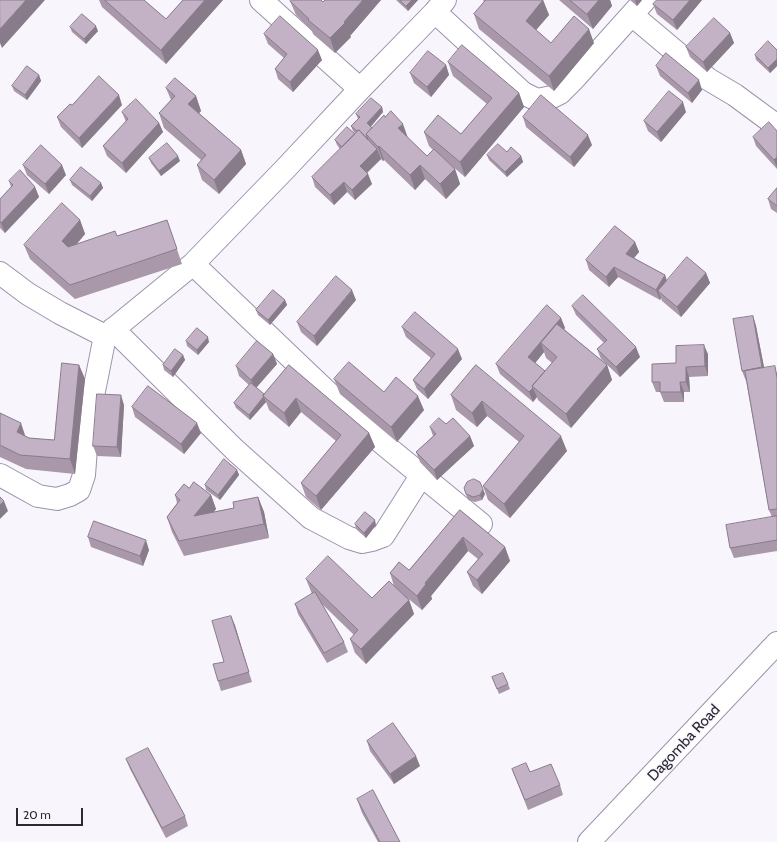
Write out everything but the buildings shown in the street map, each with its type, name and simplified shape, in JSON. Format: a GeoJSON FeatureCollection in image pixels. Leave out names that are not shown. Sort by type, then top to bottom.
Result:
{"type":"FeatureCollection","features":[{"type":"Feature","properties":{"kind":"street"},"geometry":{"type":"LineString","coordinates":[[261,0],[360,89]]}},
{"type":"Feature","properties":{"kind":"street"},"geometry":{"type":"LineString","coordinates":[[0,475],[38,496],[57,499],[70,496],[79,490],[84,475],[88,421],[109,333],[193,264],[440,6],[524,93],[537,100],[552,97],[560,93],[639,8],[708,79],[735,95],[777,126]]}},
{"type":"Feature","properties":{"kind":"street"},"geometry":{"type":"LineString","coordinates":[[193,264],[376,438],[481,524]]}},
{"type":"Feature","properties":{"kind":"street"},"geometry":{"type":"LineString","coordinates":[[0,273],[35,298],[60,313],[109,333],[311,518],[349,538],[362,542],[383,536],[422,476]]}},
{"type":"Feature","properties":{"kind":"street","name":"Dagomba Road"},"geometry":{"type":"LineString","coordinates":[[589,842],[777,643]]}}]}
